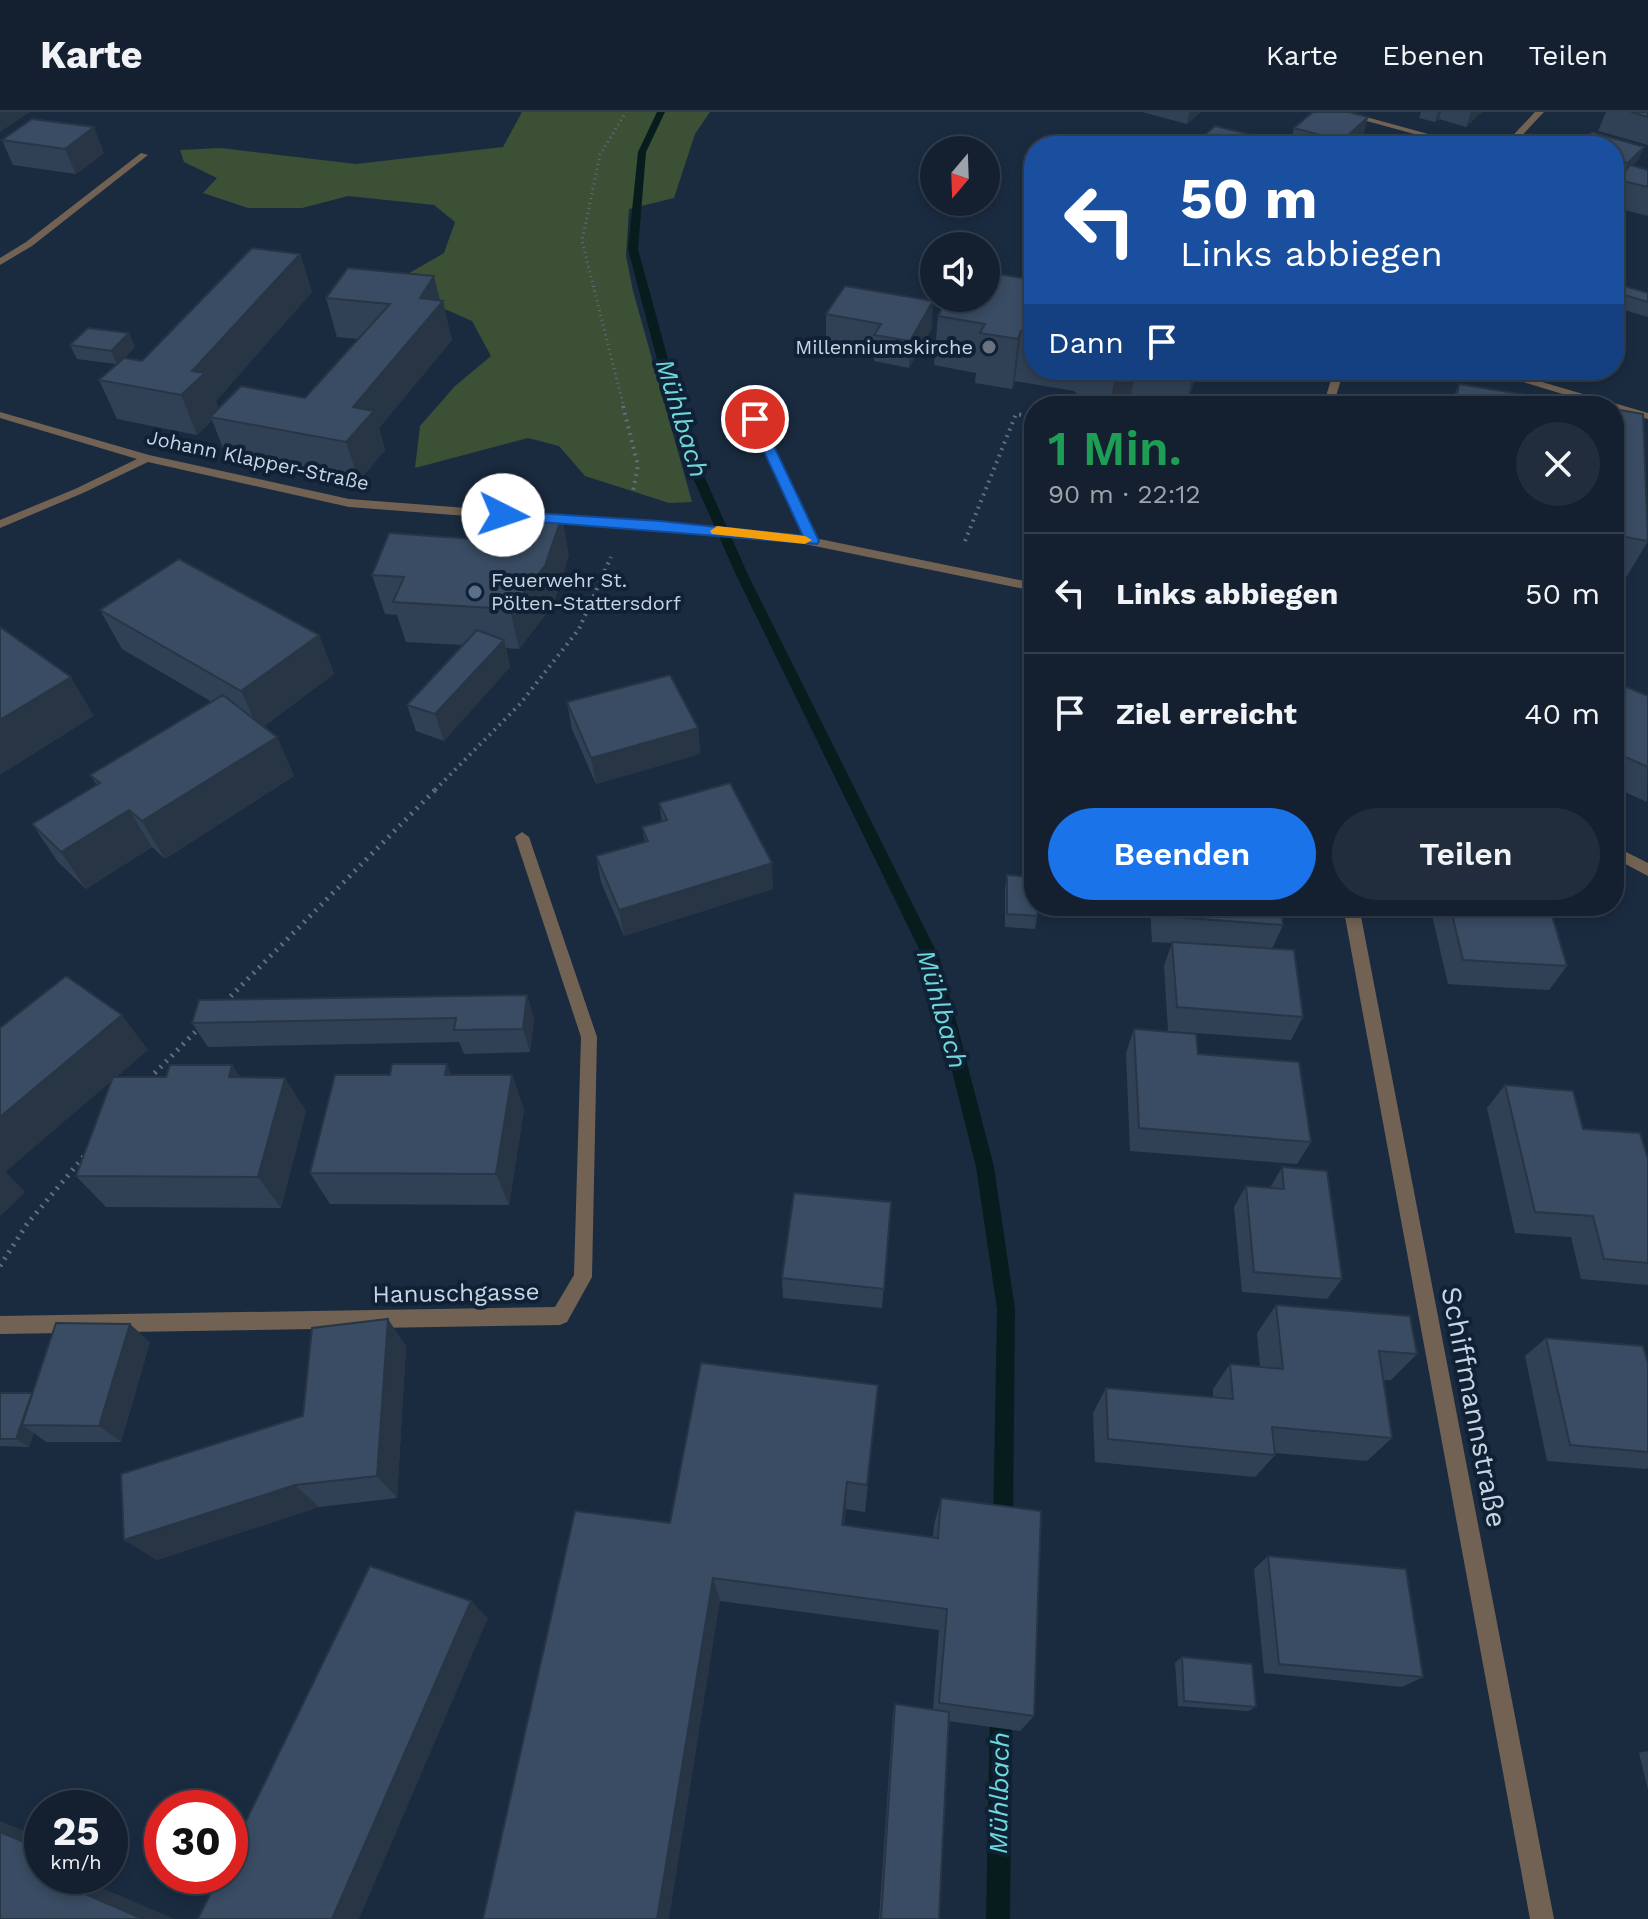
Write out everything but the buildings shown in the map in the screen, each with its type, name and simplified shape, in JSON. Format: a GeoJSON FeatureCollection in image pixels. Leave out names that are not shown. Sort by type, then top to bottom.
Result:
{"type":"FeatureCollection","features":[{"type":"Feature","properties":{"kind":"street"},"geometry":{"type":"LineString","coordinates":[[1338,112],[1430,136]]}},
{"type":"Feature","properties":{"kind":"street"},"geometry":{"type":"LineString","coordinates":[[1517,136],[1540,112]]}},
{"type":"Feature","properties":{"kind":"street"},"geometry":{"type":"LineString","coordinates":[[0,262],[29,244],[144,155]]}},
{"type":"Feature","properties":{"kind":"street"},"geometry":{"type":"LineString","coordinates":[[1524,380],[1579,396]]}},
{"type":"Feature","properties":{"kind":"street"},"geometry":{"type":"LineString","coordinates":[[1624,409],[1648,416]]}},
{"type":"Feature","properties":{"kind":"street","name":"Johann Klapper-Straße"},"geometry":{"type":"LineString","coordinates":[[0,415],[147,458],[349,503],[795,538],[1024,585]]}},
{"type":"Feature","properties":{"kind":"street"},"geometry":{"type":"LineString","coordinates":[[755,419],[812,541]]}},
{"type":"Feature","properties":{"kind":"street"},"geometry":{"type":"LineString","coordinates":[[0,524],[147,458]]}},
{"type":"Feature","properties":{"kind":"street","name":"Hanuschgasse"},"geometry":{"type":"LineString","coordinates":[[0,1325],[560,1316],[583,1277],[589,1037],[522,837]]}},
{"type":"Feature","properties":{"kind":"street"},"geometry":{"type":"LineString","coordinates":[[1624,857],[1648,870]]}},
{"type":"Feature","properties":{"kind":"street","name":"Schiffmannstraße"},"geometry":{"type":"LineString","coordinates":[[1353,916],[1542,1919]]}},
{"type":"Feature","properties":{"kind":"path"},"geometry":{"type":"LineString","coordinates":[[222,1005],[520,704],[579,629],[626,524],[638,466],[582,241],[600,155],[626,112]]}},
{"type":"Feature","properties":{"kind":"path"},"geometry":{"type":"LineString","coordinates":[[953,570],[1016,414],[1024,415]]}},
{"type":"Feature","properties":{"kind":"path"},"geometry":{"type":"LineString","coordinates":[[146,1083],[211,1016]]}},
{"type":"Feature","properties":{"kind":"path"},"geometry":{"type":"LineString","coordinates":[[0,1266],[27,1224],[87,1154]]}},
{"type":"Feature","properties":{"kind":"green space"},"geometry":{"type":"Polygon","coordinates":[[[522,112],[710,112],[695,134],[674,198],[629,209],[626,256],[692,502],[669,503],[585,476],[559,446],[528,438],[415,468],[420,426],[455,386],[491,356],[472,321],[431,303],[406,275],[444,253],[455,222],[434,205],[348,196],[302,208],[248,208],[203,193],[217,178],[184,162],[180,150],[221,148],[356,164],[503,147],[522,112]]]}},
{"type":"Feature","properties":{"kind":"waterway","name":"Mühlbach"},"geometry":{"type":"LineString","coordinates":[[661,112],[642,152],[633,249],[687,451],[743,577],[932,959],[985,1167],[1006,1309],[1003,1526]]}},
{"type":"Feature","properties":{"kind":"waterway","name":"Mühlbach"},"geometry":{"type":"LineString","coordinates":[[998,1919],[1001,1709]]}},
{"type":"Feature","properties":{"kind":"slow traffic"},"geometry":{"type":"LineString","coordinates":[[717,531],[805,540]]}},
{"type":"Feature","properties":{"kind":"place","name":"Millenniumskirche"},"geometry":{"type":"Point","coordinates":[989,347]}},
{"type":"Feature","properties":{"kind":"place","name":"Feuerwehr St. Pölten-Stattersdorf"},"geometry":{"type":"Point","coordinates":[475,592]}},
{"type":"Feature","properties":{"kind":"route"},"geometry":{"type":"LineString","coordinates":[[503,515],[660,525],[812,541],[755,419]]}}]}
